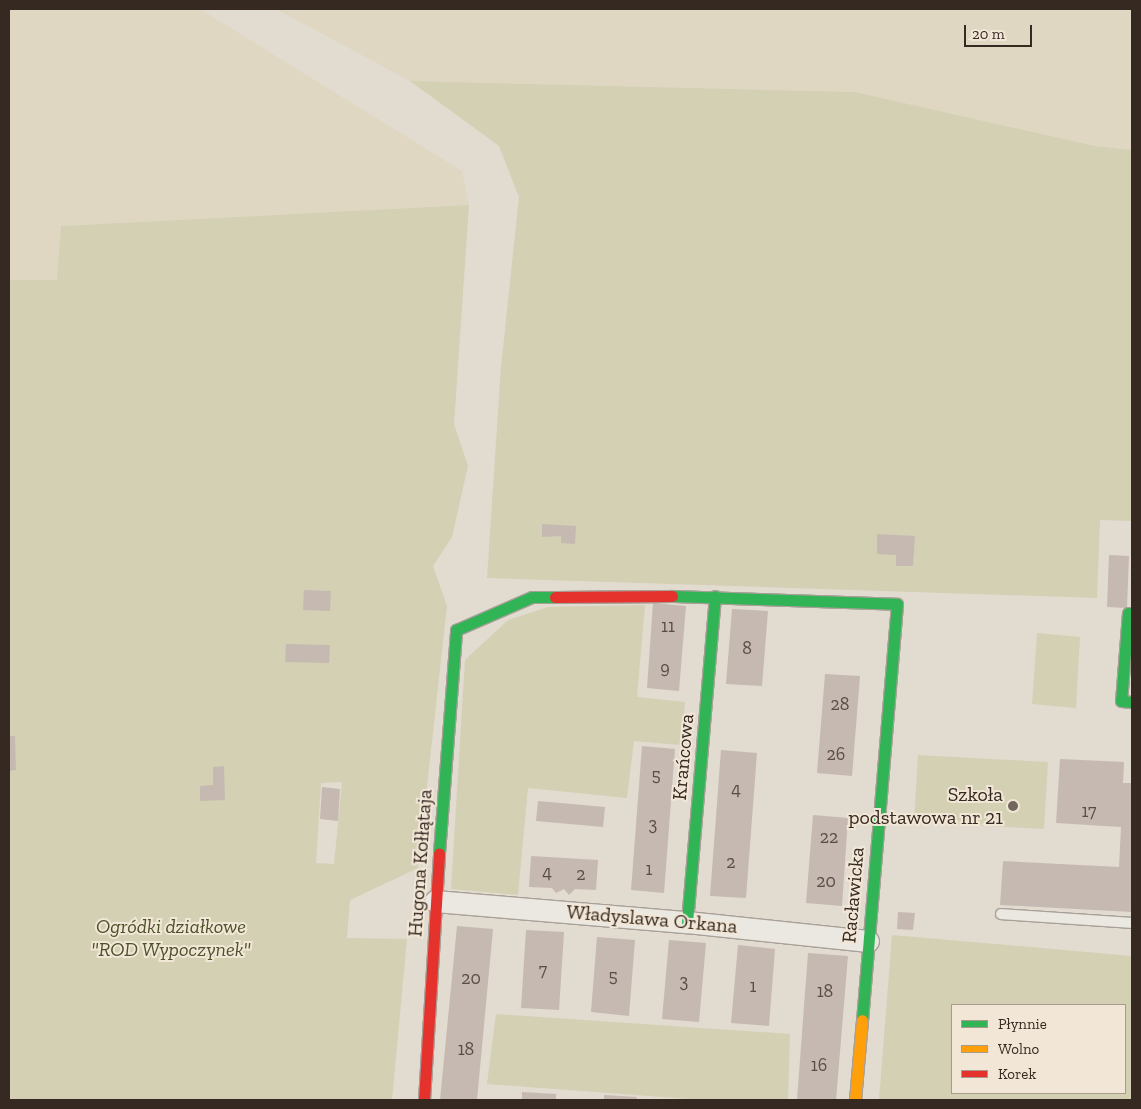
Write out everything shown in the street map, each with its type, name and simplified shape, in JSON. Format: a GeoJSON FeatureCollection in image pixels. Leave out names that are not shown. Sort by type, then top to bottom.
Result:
{"type":"FeatureCollection","features":[{"type":"Feature","properties":{"kind":"street","name":"Racławicka"},"geometry":{"type":"LineString","coordinates":[[715,596],[897,604],[855,1100]]}},
{"type":"Feature","properties":{"kind":"street","name":"Hugona Kołłątaja"},"geometry":{"type":"LineString","coordinates":[[424,1100],[435,901],[456,630],[532,597],[715,596]]}},
{"type":"Feature","properties":{"kind":"street","name":"Krańcowa"},"geometry":{"type":"LineString","coordinates":[[687,922],[715,596]]}},
{"type":"Feature","properties":{"kind":"street"},"geometry":{"type":"LineString","coordinates":[[1130,613],[1121,701],[1132,702]]}},
{"type":"Feature","properties":{"kind":"street","name":"Władyslawa Orkana"},"geometry":{"type":"LineString","coordinates":[[435,901],[687,922],[868,941]]}},
{"type":"Feature","properties":{"kind":"lane"},"geometry":{"type":"LineString","coordinates":[[1001,914],[1132,923]]}},
{"type":"Feature","properties":{"kind":"shaded area"},"geometry":{"type":"Polygon","coordinates":[[[9,9],[200,9],[462,171],[469,205],[61,226],[57,280],[9,280],[9,9]]]}},
{"type":"Feature","properties":{"kind":"shaded area"},"geometry":{"type":"Polygon","coordinates":[[[276,9],[1132,9],[1132,150],[1095,146],[855,92],[410,81],[276,9]]]}},
{"type":"Feature","properties":{"kind":"green space"},"geometry":{"type":"Polygon","coordinates":[[[410,81],[855,92],[1095,146],[1132,150],[1132,521],[1100,520],[1097,598],[487,578],[501,367],[519,197],[499,146],[410,81]]]}},
{"type":"Feature","properties":{"kind":"green space","name":"Ogródki działkowe \"ROD Wypoczynek\""},"geometry":{"type":"Polygon","coordinates":[[[469,205],[454,424],[468,466],[452,537],[433,566],[447,606],[418,868],[350,900],[347,938],[407,939],[392,1100],[9,1100],[9,280],[57,280],[61,226],[469,205]],[[342,782],[321,783],[316,863],[334,864],[342,782]]]}},
{"type":"Feature","properties":{"kind":"green space"},"geometry":{"type":"Polygon","coordinates":[[[645,605],[637,697],[685,702],[681,745],[634,741],[627,798],[528,788],[518,895],[451,889],[465,660],[508,620],[548,607],[645,605]]]}},
{"type":"Feature","properties":{"kind":"green space"},"geometry":{"type":"Polygon","coordinates":[[[1037,633],[1080,637],[1076,708],[1032,704],[1037,633]]]}},
{"type":"Feature","properties":{"kind":"green space"},"geometry":{"type":"Polygon","coordinates":[[[918,755],[1048,762],[1044,829],[914,822],[918,755]]]}},
{"type":"Feature","properties":{"kind":"green space"},"geometry":{"type":"Polygon","coordinates":[[[892,935],[1132,956],[1132,1100],[879,1100],[892,935]]]}},
{"type":"Feature","properties":{"kind":"green space"},"geometry":{"type":"Polygon","coordinates":[[[496,1014],[790,1034],[788,1100],[702,1100],[487,1084],[496,1014]]]}},
{"type":"Feature","properties":{"kind":"building"},"geometry":{"type":"Polygon","coordinates":[[[542,524],[576,526],[575,544],[561,543],[561,536],[542,537],[542,524]]]}},
{"type":"Feature","properties":{"kind":"building"},"geometry":{"type":"Polygon","coordinates":[[[877,534],[915,536],[913,566],[896,566],[896,555],[877,554],[877,534]]]}},
{"type":"Feature","properties":{"kind":"building"},"geometry":{"type":"Polygon","coordinates":[[[1109,555],[1129,556],[1127,608],[1107,607],[1109,555]]]}},
{"type":"Feature","properties":{"kind":"building"},"geometry":{"type":"Polygon","coordinates":[[[304,590],[331,591],[330,611],[303,610],[304,590]]]}},
{"type":"Feature","properties":{"kind":"building"},"geometry":{"type":"Polygon","coordinates":[[[653,603],[686,606],[679,691],[647,688],[653,603]]]}},
{"type":"Feature","properties":{"kind":"building"},"geometry":{"type":"Polygon","coordinates":[[[732,609],[768,611],[762,686],[726,684],[732,609]]]}},
{"type":"Feature","properties":{"kind":"building"},"geometry":{"type":"Polygon","coordinates":[[[286,644],[330,645],[329,663],[285,662],[286,644]]]}},
{"type":"Feature","properties":{"kind":"building"},"geometry":{"type":"Polygon","coordinates":[[[825,674],[860,676],[852,776],[817,773],[825,674]]]}},
{"type":"Feature","properties":{"kind":"building"},"geometry":{"type":"Polygon","coordinates":[[[9,736],[15,736],[16,770],[9,771],[9,736]]]}},
{"type":"Feature","properties":{"kind":"building"},"geometry":{"type":"Polygon","coordinates":[[[642,746],[675,749],[664,893],[631,890],[642,746]]]}},
{"type":"Feature","properties":{"kind":"building"},"geometry":{"type":"Polygon","coordinates":[[[721,750],[757,753],[746,898],[710,896],[721,750]]]}},
{"type":"Feature","properties":{"kind":"building"},"geometry":{"type":"Polygon","coordinates":[[[1060,759],[1124,762],[1123,783],[1132,783],[1132,912],[1000,905],[1003,861],[1119,867],[1121,827],[1056,823],[1060,759]]]}},
{"type":"Feature","properties":{"kind":"building"},"geometry":{"type":"Polygon","coordinates":[[[224,766],[225,800],[200,801],[200,786],[213,785],[213,767],[224,766]]]}},
{"type":"Feature","properties":{"kind":"building"},"geometry":{"type":"Polygon","coordinates":[[[322,787],[340,789],[338,821],[320,819],[322,787]]]}},
{"type":"Feature","properties":{"kind":"building"},"geometry":{"type":"Polygon","coordinates":[[[538,801],[605,807],[603,827],[536,821],[538,801]]]}},
{"type":"Feature","properties":{"kind":"building"},"geometry":{"type":"Polygon","coordinates":[[[813,815],[848,818],[842,906],[806,903],[813,815]]]}},
{"type":"Feature","properties":{"kind":"building"},"geometry":{"type":"Polygon","coordinates":[[[531,856],[598,860],[596,890],[575,889],[569,895],[564,889],[556,893],[552,888],[529,887],[531,856]]]}},
{"type":"Feature","properties":{"kind":"building"},"geometry":{"type":"Polygon","coordinates":[[[898,912],[915,913],[913,930],[897,929],[898,912]]]}},
{"type":"Feature","properties":{"kind":"building"},"geometry":{"type":"Polygon","coordinates":[[[457,926],[493,929],[477,1100],[440,1100],[457,926]]]}},
{"type":"Feature","properties":{"kind":"building"},"geometry":{"type":"Polygon","coordinates":[[[526,930],[564,932],[559,1010],[521,1008],[526,930]]]}},
{"type":"Feature","properties":{"kind":"building"},"geometry":{"type":"Polygon","coordinates":[[[597,937],[635,940],[629,1016],[591,1012],[597,937]]]}},
{"type":"Feature","properties":{"kind":"building"},"geometry":{"type":"Polygon","coordinates":[[[669,940],[706,943],[699,1022],[662,1019],[669,940]]]}},
{"type":"Feature","properties":{"kind":"building"},"geometry":{"type":"Polygon","coordinates":[[[738,945],[775,949],[769,1026],[731,1023],[738,945]]]}},
{"type":"Feature","properties":{"kind":"building"},"geometry":{"type":"Polygon","coordinates":[[[808,953],[848,956],[836,1100],[797,1100],[808,953]]]}},
{"type":"Feature","properties":{"kind":"building"},"geometry":{"type":"Polygon","coordinates":[[[522,1092],[556,1094],[556,1100],[522,1100],[522,1092]]]}},
{"type":"Feature","properties":{"kind":"building"},"geometry":{"type":"Polygon","coordinates":[[[604,1095],[637,1097],[636,1100],[604,1100],[604,1095]]]}},
{"type":"Feature","properties":{"kind":"traffic: fast"},"geometry":{"type":"LineString","coordinates":[[672,596],[897,604],[862,1020]]}},
{"type":"Feature","properties":{"kind":"traffic: fast"},"geometry":{"type":"LineString","coordinates":[[687,922],[715,596]]}},
{"type":"Feature","properties":{"kind":"traffic: fast"},"geometry":{"type":"LineString","coordinates":[[439,853],[456,630],[532,597],[555,597]]}},
{"type":"Feature","properties":{"kind":"traffic: fast"},"geometry":{"type":"LineString","coordinates":[[1128,613],[1121,701],[1132,702]]}},
{"type":"Feature","properties":{"kind":"traffic: slow"},"geometry":{"type":"LineString","coordinates":[[855,1100],[862,1020]]}},
{"type":"Feature","properties":{"kind":"traffic: jam"},"geometry":{"type":"LineString","coordinates":[[555,597],[672,596]]}},
{"type":"Feature","properties":{"kind":"traffic: jam"},"geometry":{"type":"LineString","coordinates":[[424,1100],[439,853]]}},
{"type":"Feature","properties":{"kind":"place","name":"Szkoła podstawowa nr 21"},"geometry":{"type":"Point","coordinates":[1013,806]}}]}
